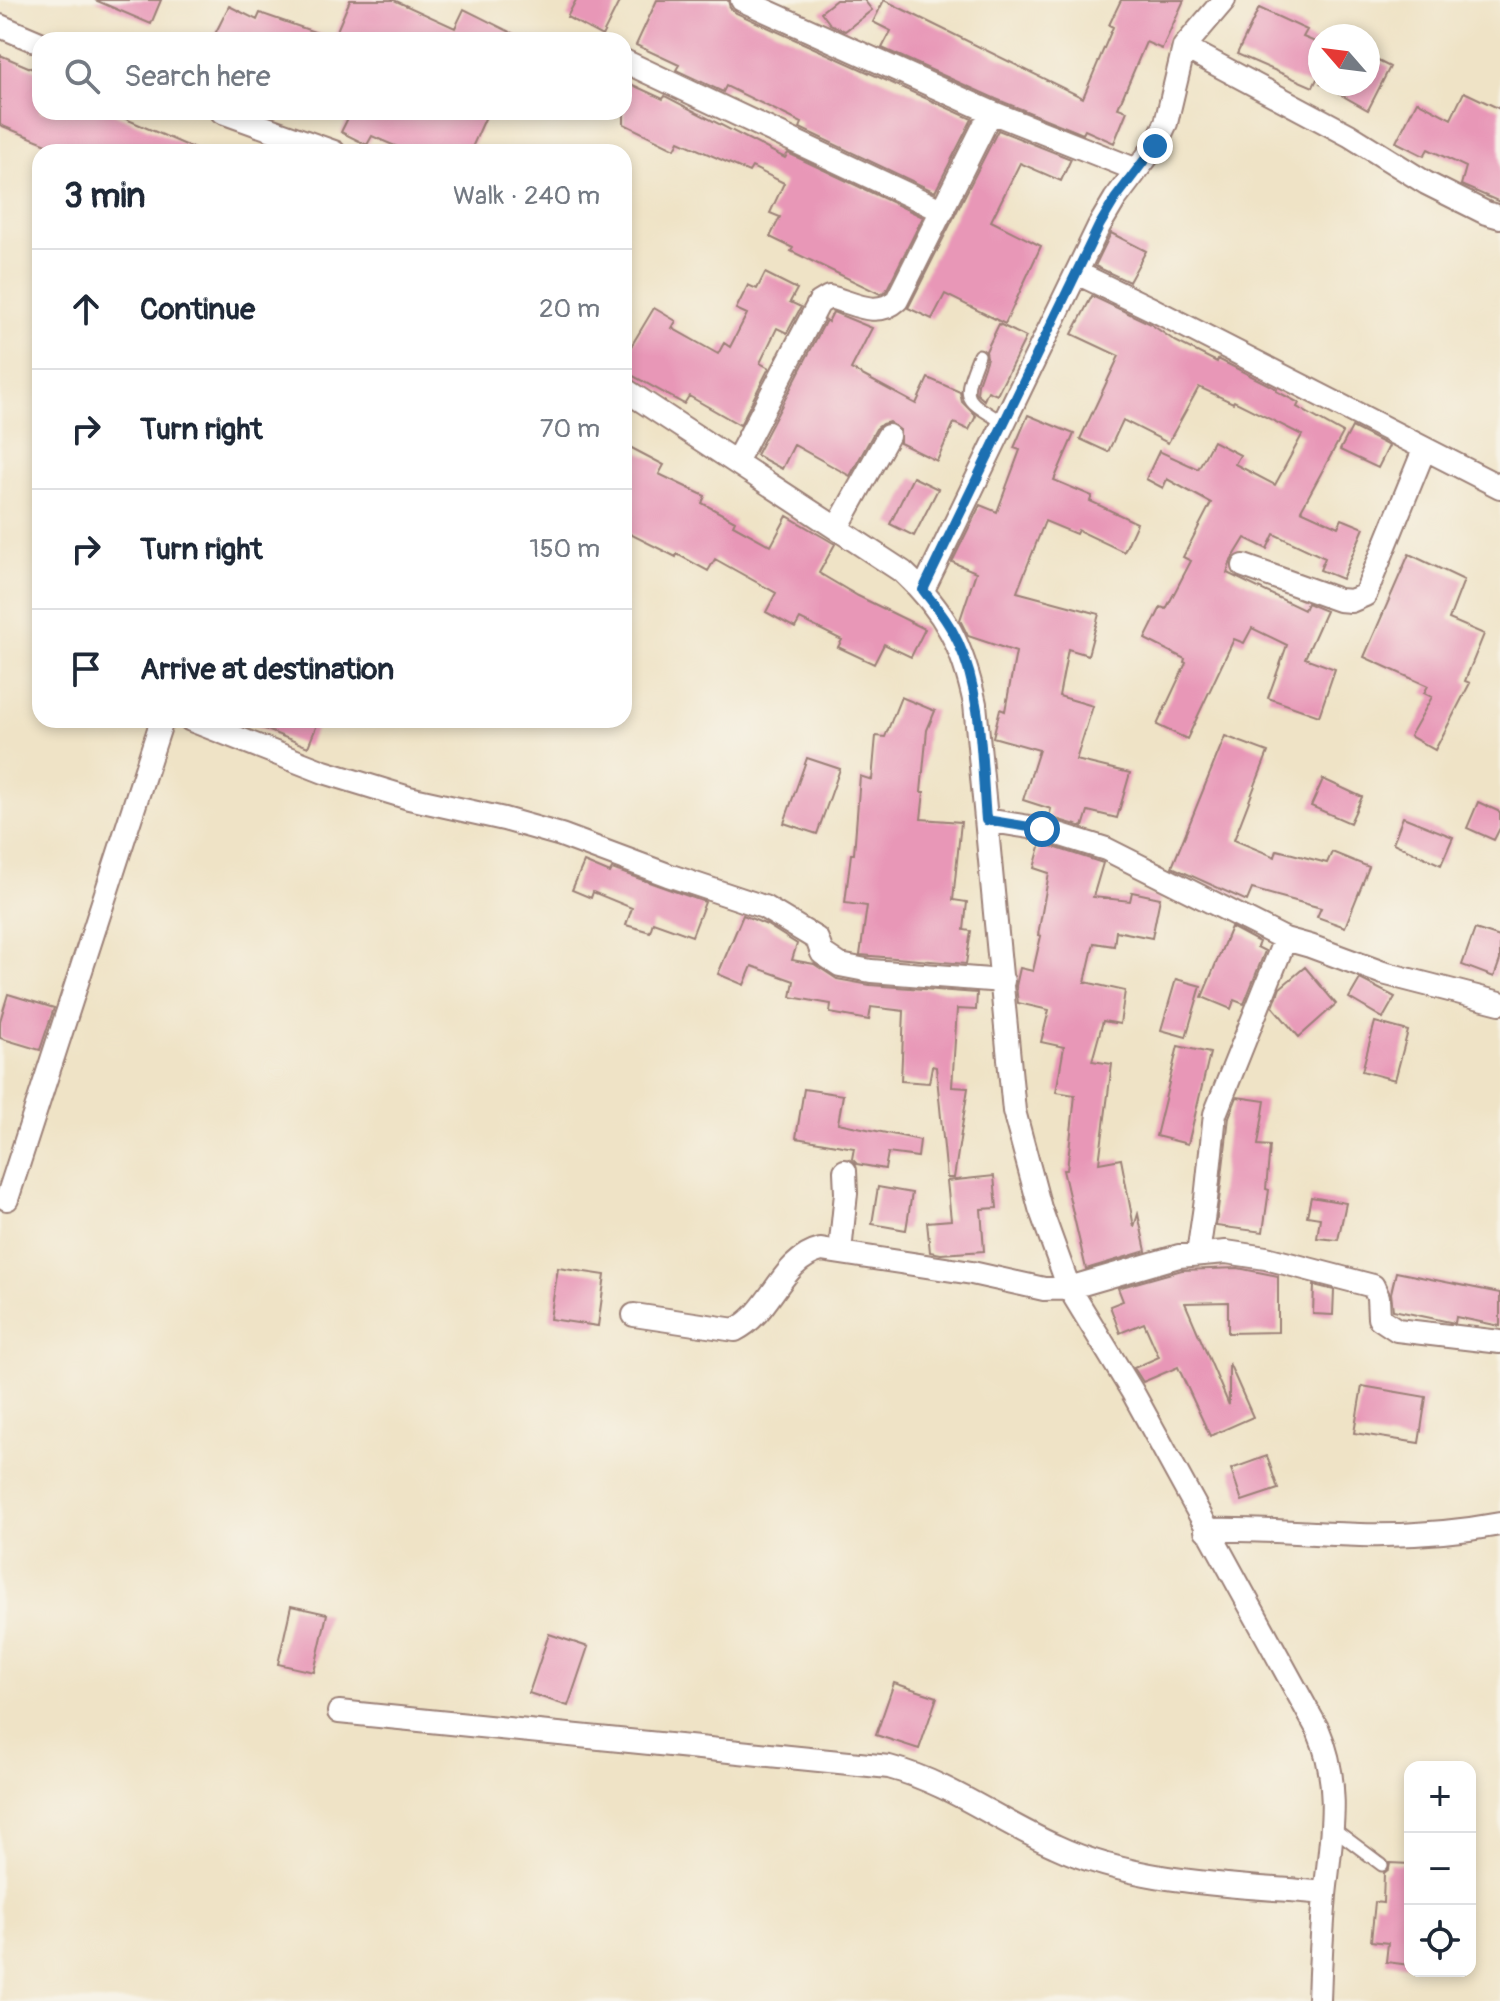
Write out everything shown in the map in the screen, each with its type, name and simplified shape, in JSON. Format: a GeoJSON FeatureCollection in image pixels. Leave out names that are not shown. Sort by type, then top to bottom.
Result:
{"type":"FeatureCollection","features":[{"type":"Feature","properties":{"kind":"street"},"geometry":{"type":"LineString","coordinates":[[742,0],[991,112],[1137,170]]}},
{"type":"Feature","properties":{"kind":"street"},"geometry":{"type":"LineString","coordinates":[[923,590],[1099,226],[1155,146],[1166,123],[1184,47],[1224,0]]}},
{"type":"Feature","properties":{"kind":"street"},"geometry":{"type":"LineString","coordinates":[[0,26],[32,40]]}},
{"type":"Feature","properties":{"kind":"street"},"geometry":{"type":"LineString","coordinates":[[1184,47],[1349,135],[1426,183],[1500,217]]}},
{"type":"Feature","properties":{"kind":"street"},"geometry":{"type":"LineString","coordinates":[[632,65],[943,211]]}},
{"type":"Feature","properties":{"kind":"street"},"geometry":{"type":"LineString","coordinates":[[736,462],[819,303],[829,297],[878,310],[888,309],[897,300],[991,112]]}},
{"type":"Feature","properties":{"kind":"street"},"geometry":{"type":"LineString","coordinates":[[244,120],[312,144]]}},
{"type":"Feature","properties":{"kind":"street"},"geometry":{"type":"LineString","coordinates":[[1077,273],[1168,316],[1500,487]]}},
{"type":"Feature","properties":{"kind":"street"},"geometry":{"type":"LineString","coordinates":[[632,394],[903,572],[923,590],[959,644],[975,704],[1014,1111],[1040,1208],[1069,1288],[1132,1391],[1323,1741],[1332,1771],[1334,1829],[1325,1893],[1319,2001]]}},
{"type":"Feature","properties":{"kind":"street"},"geometry":{"type":"LineString","coordinates":[[837,528],[888,436]]}},
{"type":"Feature","properties":{"kind":"street"},"geometry":{"type":"LineString","coordinates":[[1244,566],[1339,600],[1351,601],[1365,595],[1424,450]]}},
{"type":"Feature","properties":{"kind":"street"},"geometry":{"type":"LineString","coordinates":[[7,1199],[159,728]]}},
{"type":"Feature","properties":{"kind":"street"},"geometry":{"type":"LineString","coordinates":[[211,728],[324,772],[409,798],[561,835],[764,907],[817,939],[822,953],[840,965],[871,971],[1003,981]]}},
{"type":"Feature","properties":{"kind":"street"},"geometry":{"type":"LineString","coordinates":[[986,820],[1042,829],[1106,849],[1285,939],[1383,973],[1500,1003]]}},
{"type":"Feature","properties":{"kind":"street"},"geometry":{"type":"LineString","coordinates":[[1198,1254],[1215,1114],[1285,939]]}},
{"type":"Feature","properties":{"kind":"street"},"geometry":{"type":"LineString","coordinates":[[840,1252],[845,1171]]}},
{"type":"Feature","properties":{"kind":"street"},"geometry":{"type":"LineString","coordinates":[[634,1315],[735,1330],[749,1322],[791,1267],[806,1254],[821,1250],[972,1273],[1028,1286],[1069,1288],[1179,1256],[1226,1252],[1266,1258],[1366,1283],[1377,1291],[1379,1318],[1397,1330],[1500,1342]]}},
{"type":"Feature","properties":{"kind":"street"},"geometry":{"type":"LineString","coordinates":[[1206,1530],[1246,1528],[1357,1535],[1410,1534],[1447,1533],[1500,1524]]}},
{"type":"Feature","properties":{"kind":"street"},"geometry":{"type":"LineString","coordinates":[[339,1712],[889,1767],[936,1782],[1056,1847],[1108,1864],[1188,1882],[1325,1893]]}},
{"type":"Feature","properties":{"kind":"lane"},"geometry":{"type":"LineString","coordinates":[[979,355],[966,388],[968,397],[1004,423]]}},
{"type":"Feature","properties":{"kind":"lane"},"geometry":{"type":"LineString","coordinates":[[1334,1829],[1382,1865]]}},
{"type":"Feature","properties":{"kind":"building"},"geometry":{"type":"Polygon","coordinates":[[[95,0],[161,0],[151,24],[95,0]]]}},
{"type":"Feature","properties":{"kind":"building"},"geometry":{"type":"Polygon","coordinates":[[[350,0],[394,0],[455,28],[464,9],[510,32],[336,32],[350,0]]]}},
{"type":"Feature","properties":{"kind":"building"},"geometry":{"type":"Polygon","coordinates":[[[576,0],[620,0],[604,32],[595,32],[567,17],[576,0]]]}},
{"type":"Feature","properties":{"kind":"building"},"geometry":{"type":"Polygon","coordinates":[[[657,0],[728,0],[730,8],[736,13],[972,119],[935,192],[800,128],[802,123],[726,86],[723,92],[676,70],[679,65],[636,45],[657,0]]]}},
{"type":"Feature","properties":{"kind":"building"},"geometry":{"type":"Polygon","coordinates":[[[836,0],[864,0],[872,10],[845,31],[830,24],[821,12],[836,0]]]}},
{"type":"Feature","properties":{"kind":"building"},"geometry":{"type":"Polygon","coordinates":[[[884,0],[1083,98],[1121,0],[1184,0],[1162,49],[1146,42],[1118,108],[1127,111],[1114,143],[996,99],[882,48],[891,31],[873,22],[884,0]]]}},
{"type":"Feature","properties":{"kind":"building"},"geometry":{"type":"Polygon","coordinates":[[[229,6],[257,20],[260,13],[315,32],[216,32],[229,6]]]}},
{"type":"Feature","properties":{"kind":"building"},"geometry":{"type":"Polygon","coordinates":[[[1259,8],[1307,30],[1303,37],[1308,39],[1308,85],[1237,54],[1259,8]]]}},
{"type":"Feature","properties":{"kind":"building"},"geometry":{"type":"Polygon","coordinates":[[[0,55],[32,69],[32,120],[128,120],[184,144],[47,144],[0,125],[0,55]]]}},
{"type":"Feature","properties":{"kind":"building"},"geometry":{"type":"Polygon","coordinates":[[[1380,62],[1390,67],[1380,87],[1380,62]]]}},
{"type":"Feature","properties":{"kind":"building"},"geometry":{"type":"Polygon","coordinates":[[[632,85],[663,99],[665,96],[785,158],[788,153],[923,217],[886,291],[880,294],[791,251],[793,248],[770,237],[780,217],[770,213],[784,183],[752,167],[749,172],[679,141],[675,149],[624,124],[624,120],[632,120],[632,85]]]}},
{"type":"Feature","properties":{"kind":"building"},"geometry":{"type":"Polygon","coordinates":[[[1464,92],[1500,109],[1500,202],[1461,185],[1466,167],[1428,149],[1424,156],[1396,142],[1417,101],[1451,119],[1464,92]]]}},
{"type":"Feature","properties":{"kind":"building"},"geometry":{"type":"Polygon","coordinates":[[[1343,96],[1375,96],[1368,110],[1343,96]]]}},
{"type":"Feature","properties":{"kind":"building"},"geometry":{"type":"Polygon","coordinates":[[[347,120],[484,120],[474,144],[390,144],[372,136],[365,144],[341,132],[347,120]]]}},
{"type":"Feature","properties":{"kind":"building"},"geometry":{"type":"Polygon","coordinates":[[[998,130],[1071,159],[1061,181],[1020,163],[991,221],[1041,246],[1005,324],[945,294],[932,319],[908,308],[998,130]]]}},
{"type":"Feature","properties":{"kind":"building"},"geometry":{"type":"Polygon","coordinates":[[[1111,233],[1146,251],[1129,282],[1095,266],[1111,233]]]}},
{"type":"Feature","properties":{"kind":"building"},"geometry":{"type":"Polygon","coordinates":[[[765,273],[797,289],[790,302],[801,307],[787,333],[777,328],[760,363],[769,368],[740,425],[689,396],[684,404],[632,375],[632,345],[654,308],[676,321],[672,328],[718,354],[724,343],[730,347],[747,314],[736,309],[748,285],[757,289],[765,273]]]}},
{"type":"Feature","properties":{"kind":"building"},"geometry":{"type":"Polygon","coordinates":[[[1092,296],[1149,323],[1175,341],[1277,389],[1299,403],[1297,407],[1343,433],[1301,510],[1338,527],[1342,519],[1364,528],[1342,579],[1320,570],[1325,558],[1274,534],[1267,549],[1245,538],[1227,573],[1304,610],[1307,603],[1326,611],[1305,658],[1335,669],[1319,716],[1268,698],[1287,645],[1252,628],[1244,643],[1234,639],[1187,739],[1157,725],[1186,663],[1185,659],[1145,639],[1161,607],[1166,609],[1191,561],[1183,557],[1211,503],[1167,479],[1163,488],[1146,479],[1159,451],[1198,469],[1213,441],[1240,455],[1235,464],[1275,485],[1302,435],[1199,387],[1168,443],[1123,420],[1108,452],[1080,439],[1119,356],[1072,334],[1092,296]]]}},
{"type":"Feature","properties":{"kind":"building"},"geometry":{"type":"Polygon","coordinates":[[[833,312],[872,328],[851,369],[916,404],[928,378],[960,392],[962,402],[976,416],[969,430],[954,423],[937,461],[900,443],[900,430],[889,422],[876,429],[850,476],[794,445],[782,469],[756,455],[833,312]]]}},
{"type":"Feature","properties":{"kind":"building"},"geometry":{"type":"Polygon","coordinates":[[[999,324],[1026,337],[997,395],[988,391],[984,400],[977,394],[978,384],[987,358],[986,351],[999,324]]]}},
{"type":"Feature","properties":{"kind":"building"},"geometry":{"type":"Polygon","coordinates":[[[1028,415],[1074,434],[1054,480],[1092,496],[1090,501],[1137,523],[1124,552],[1078,530],[1076,534],[1045,521],[1017,592],[1099,614],[1088,655],[1068,649],[1059,696],[1093,706],[1076,760],[1130,773],[1117,818],[1088,811],[1083,827],[1049,817],[1051,809],[1023,800],[1039,750],[993,737],[1000,709],[1005,711],[1016,652],[968,636],[960,620],[976,572],[952,562],[980,505],[997,512],[1020,450],[1014,448],[1028,415]]]}},
{"type":"Feature","properties":{"kind":"building"},"geometry":{"type":"Polygon","coordinates":[[[1352,427],[1389,446],[1378,468],[1340,450],[1352,427]]]}},
{"type":"Feature","properties":{"kind":"building"},"geometry":{"type":"Polygon","coordinates":[[[632,448],[664,465],[659,474],[705,496],[702,503],[771,546],[787,516],[835,544],[819,573],[925,629],[911,657],[884,644],[874,664],[838,647],[842,640],[800,619],[795,628],[766,612],[776,593],[715,559],[708,571],[677,554],[676,557],[632,535],[632,448]]]}},
{"type":"Feature","properties":{"kind":"building"},"geometry":{"type":"Polygon","coordinates":[[[913,477],[938,489],[914,536],[890,524],[913,477]]]}},
{"type":"Feature","properties":{"kind":"building"},"geometry":{"type":"Polygon","coordinates":[[[1409,554],[1464,580],[1449,619],[1484,634],[1465,681],[1470,683],[1435,750],[1410,736],[1432,697],[1424,693],[1428,686],[1364,657],[1409,554]]]}},
{"type":"Feature","properties":{"kind":"building"},"geometry":{"type":"Polygon","coordinates":[[[901,697],[935,711],[927,730],[921,819],[961,822],[953,900],[967,902],[964,930],[971,931],[966,964],[860,955],[867,906],[845,903],[851,854],[854,854],[860,776],[872,780],[876,736],[885,737],[901,697]]]}},
{"type":"Feature","properties":{"kind":"building"},"geometry":{"type":"Polygon","coordinates":[[[262,728],[316,728],[308,747],[262,728]]]}},
{"type":"Feature","properties":{"kind":"building"},"geometry":{"type":"Polygon","coordinates":[[[1225,736],[1268,752],[1234,840],[1275,857],[1277,850],[1327,863],[1332,852],[1369,867],[1345,927],[1317,917],[1321,908],[1252,889],[1247,901],[1172,867],[1225,736]]]}},
{"type":"Feature","properties":{"kind":"building"},"geometry":{"type":"Polygon","coordinates":[[[807,758],[840,769],[817,834],[784,823],[807,758]]]}},
{"type":"Feature","properties":{"kind":"building"},"geometry":{"type":"Polygon","coordinates":[[[1323,779],[1362,797],[1350,823],[1311,806],[1323,779]]]}},
{"type":"Feature","properties":{"kind":"building"},"geometry":{"type":"Polygon","coordinates":[[[1478,802],[1500,812],[1500,828],[1494,840],[1467,828],[1478,802]]]}},
{"type":"Feature","properties":{"kind":"building"},"geometry":{"type":"Polygon","coordinates":[[[1403,817],[1453,837],[1441,865],[1393,843],[1403,817]]]}},
{"type":"Feature","properties":{"kind":"building"},"geometry":{"type":"Polygon","coordinates":[[[1041,843],[1103,863],[1093,897],[1130,901],[1132,892],[1160,898],[1152,938],[1116,931],[1114,946],[1094,943],[1085,982],[1125,991],[1120,1024],[1103,1021],[1092,1061],[1112,1064],[1099,1163],[1121,1159],[1134,1227],[1138,1214],[1146,1251],[1086,1269],[1063,1170],[1067,1170],[1075,1095],[1056,1092],[1064,1047],[1041,1042],[1049,1010],[1018,1003],[1016,986],[1020,968],[1033,971],[1041,936],[1038,935],[1049,873],[1034,868],[1041,843]]]}},
{"type":"Feature","properties":{"kind":"building"},"geometry":{"type":"Polygon","coordinates":[[[584,862],[705,902],[692,936],[653,922],[650,932],[626,925],[632,908],[593,892],[591,898],[572,890],[584,862]]]}},
{"type":"Feature","properties":{"kind":"building"},"geometry":{"type":"Polygon","coordinates":[[[743,915],[767,925],[797,944],[792,960],[814,964],[837,979],[870,985],[977,993],[976,1010],[957,1009],[952,1087],[968,1088],[954,1178],[947,1178],[936,1067],[932,1066],[929,1083],[901,1081],[904,1011],[871,1007],[869,1020],[830,1013],[831,1004],[791,997],[794,981],[752,966],[744,985],[718,974],[743,915]]]}},
{"type":"Feature","properties":{"kind":"building"},"geometry":{"type":"Polygon","coordinates":[[[1231,927],[1259,942],[1257,947],[1265,951],[1244,1004],[1234,1000],[1231,1009],[1202,997],[1231,927]]]}},
{"type":"Feature","properties":{"kind":"building"},"geometry":{"type":"Polygon","coordinates":[[[1475,929],[1500,937],[1500,960],[1494,977],[1462,965],[1475,929]]]}},
{"type":"Feature","properties":{"kind":"building"},"geometry":{"type":"Polygon","coordinates":[[[1305,967],[1336,1004],[1299,1037],[1273,1007],[1280,988],[1305,967]]]}},
{"type":"Feature","properties":{"kind":"building"},"geometry":{"type":"Polygon","coordinates":[[[1176,979],[1201,986],[1186,1037],[1161,1030],[1176,979]]]}},
{"type":"Feature","properties":{"kind":"building"},"geometry":{"type":"Polygon","coordinates":[[[1360,979],[1395,997],[1383,1018],[1349,998],[1360,979]]]}},
{"type":"Feature","properties":{"kind":"building"},"geometry":{"type":"Polygon","coordinates":[[[8,994],[54,1008],[40,1050],[0,1038],[0,1021],[8,994]]]}},
{"type":"Feature","properties":{"kind":"building"},"geometry":{"type":"Polygon","coordinates":[[[1375,1022],[1408,1031],[1395,1080],[1362,1071],[1375,1022]]]}},
{"type":"Feature","properties":{"kind":"building"},"geometry":{"type":"Polygon","coordinates":[[[1178,1046],[1210,1053],[1188,1144],[1156,1136],[1178,1046]]]}},
{"type":"Feature","properties":{"kind":"building"},"geometry":{"type":"Polygon","coordinates":[[[804,1089],[843,1095],[838,1123],[920,1140],[918,1157],[888,1153],[885,1169],[857,1164],[852,1159],[854,1148],[796,1138],[804,1089]]]}},
{"type":"Feature","properties":{"kind":"building"},"geometry":{"type":"Polygon","coordinates":[[[1237,1097],[1265,1101],[1258,1145],[1270,1146],[1266,1189],[1269,1190],[1263,1232],[1216,1226],[1229,1117],[1237,1097]]]}},
{"type":"Feature","properties":{"kind":"building"},"geometry":{"type":"Polygon","coordinates":[[[994,1176],[997,1208],[981,1209],[984,1251],[930,1252],[927,1222],[951,1220],[947,1181],[994,1176]]]}},
{"type":"Feature","properties":{"kind":"building"},"geometry":{"type":"Polygon","coordinates":[[[878,1187],[912,1193],[906,1230],[872,1224],[878,1187]]]}},
{"type":"Feature","properties":{"kind":"building"},"geometry":{"type":"Polygon","coordinates":[[[1311,1197],[1346,1203],[1338,1240],[1317,1238],[1320,1218],[1307,1216],[1311,1197]]]}},
{"type":"Feature","properties":{"kind":"building"},"geometry":{"type":"Polygon","coordinates":[[[558,1268],[605,1275],[598,1326],[550,1319],[558,1268]]]}},
{"type":"Feature","properties":{"kind":"building"},"geometry":{"type":"Polygon","coordinates":[[[1238,1268],[1278,1276],[1278,1332],[1228,1333],[1228,1302],[1185,1303],[1229,1405],[1229,1363],[1253,1417],[1210,1436],[1178,1367],[1143,1382],[1134,1368],[1159,1357],[1144,1323],[1120,1333],[1110,1306],[1123,1301],[1118,1288],[1182,1270],[1238,1268]]]}},
{"type":"Feature","properties":{"kind":"building"},"geometry":{"type":"Polygon","coordinates":[[[1396,1272],[1500,1293],[1500,1326],[1456,1317],[1455,1323],[1393,1310],[1391,1293],[1396,1272]]]}},
{"type":"Feature","properties":{"kind":"building"},"geometry":{"type":"Polygon","coordinates":[[[1314,1285],[1334,1290],[1333,1315],[1313,1314],[1314,1285]]]}},
{"type":"Feature","properties":{"kind":"building"},"geometry":{"type":"Polygon","coordinates":[[[1362,1386],[1426,1397],[1419,1443],[1354,1433],[1362,1386]]]}},
{"type":"Feature","properties":{"kind":"building"},"geometry":{"type":"Polygon","coordinates":[[[1267,1456],[1278,1489],[1242,1501],[1231,1469],[1267,1456]]]}},
{"type":"Feature","properties":{"kind":"building"},"geometry":{"type":"Polygon","coordinates":[[[291,1606],[327,1614],[314,1672],[278,1664],[291,1606]]]}},
{"type":"Feature","properties":{"kind":"building"},"geometry":{"type":"Polygon","coordinates":[[[549,1634],[588,1647],[568,1706],[529,1693],[549,1634]]]}},
{"type":"Feature","properties":{"kind":"building"},"geometry":{"type":"Polygon","coordinates":[[[894,1683],[937,1697],[919,1749],[876,1735],[894,1683]]]}},
{"type":"Feature","properties":{"kind":"building"},"geometry":{"type":"Polygon","coordinates":[[[1390,1863],[1404,1864],[1404,1964],[1386,1962],[1388,1943],[1371,1941],[1375,1902],[1383,1903],[1384,1873],[1390,1863]]]}},
{"type":"Feature","properties":{"kind":"route"},"geometry":{"type":"LineString","coordinates":[[1042,829],[986,820],[975,704],[968,671],[959,644],[923,590],[1099,226],[1155,146]]}}]}
